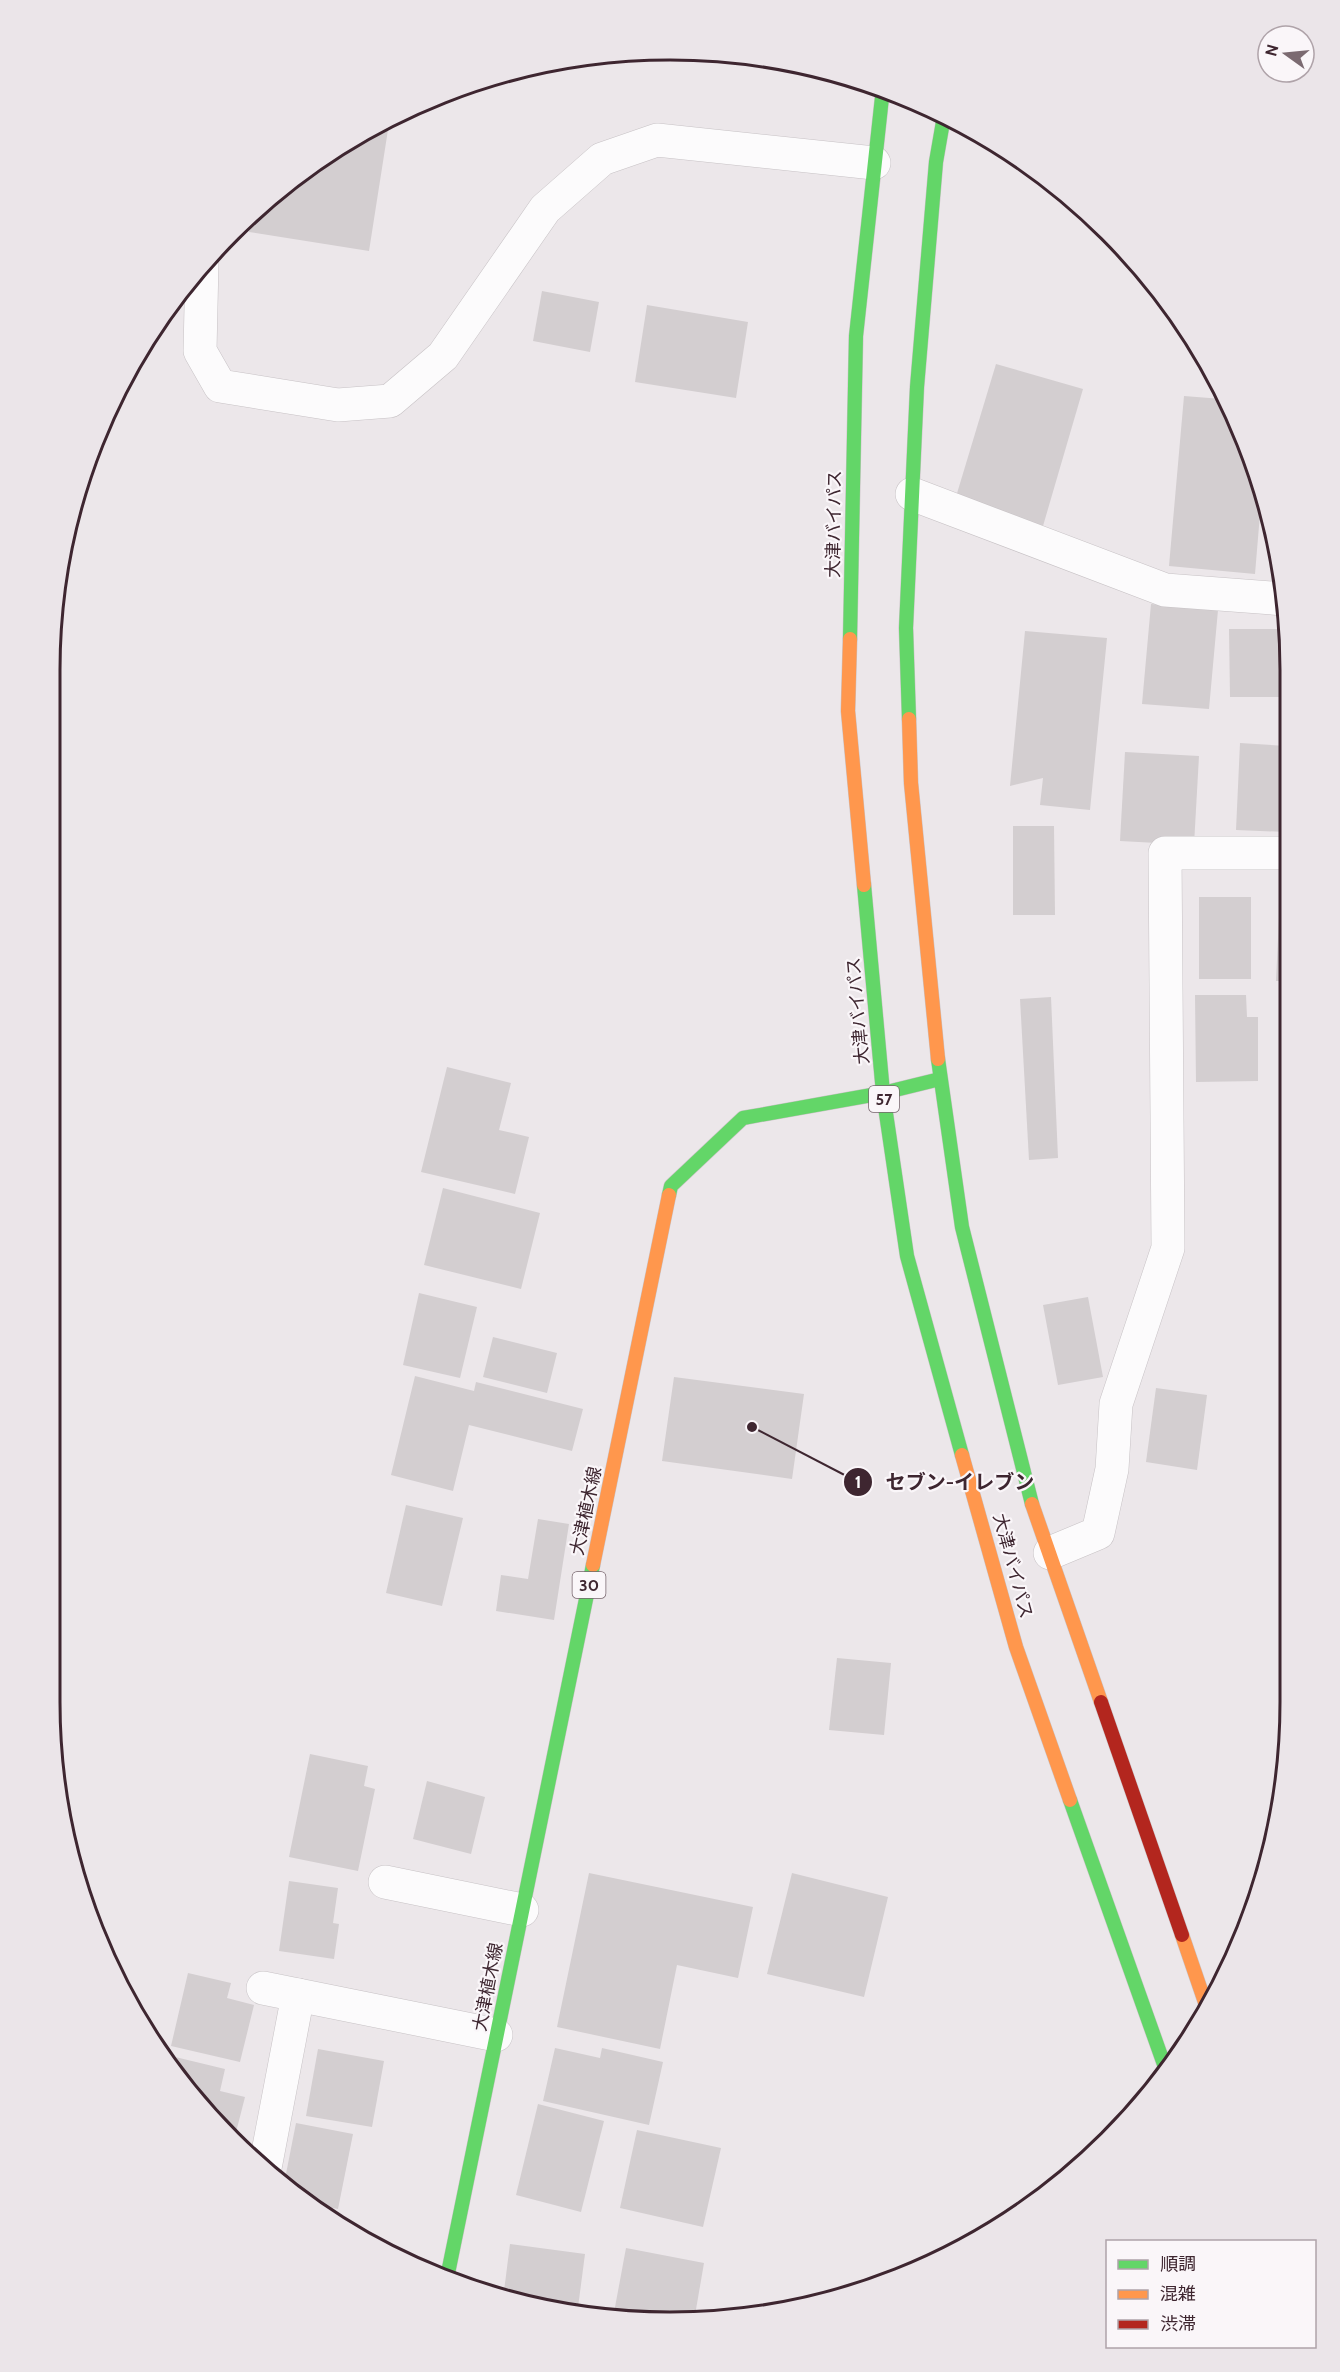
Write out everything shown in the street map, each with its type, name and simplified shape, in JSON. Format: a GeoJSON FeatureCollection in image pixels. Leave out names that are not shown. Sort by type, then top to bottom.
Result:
{"type":"FeatureCollection","features":[{"type":"Feature","properties":{"kind":"main road","name":"大津バイパス"},"geometry":{"type":"LineString","coordinates":[[882,98],[856,336],[848,711],[883,1093],[906,1256],[1016,1647],[1163,2061]]}},
{"type":"Feature","properties":{"kind":"main road","name":"大津バイパス"},"geometry":{"type":"LineString","coordinates":[[943,124],[936,162],[916,387],[906,628],[911,783],[940,1079],[962,1227],[1034,1510],[1203,1997]]}},
{"type":"Feature","properties":{"kind":"main road","name":"大津植木線"},"geometry":{"type":"LineString","coordinates":[[449,2270],[671,1186],[743,1118],[883,1093],[940,1079]]}},
{"type":"Feature","properties":{"kind":"street"},"geometry":{"type":"LineString","coordinates":[[202,280],[200,351],[220,386],[338,405],[390,401],[443,356],[545,209],[602,159],[657,140],[874,163]]}},
{"type":"Feature","properties":{"kind":"street"},"geometry":{"type":"LineString","coordinates":[[912,494],[1165,590],[1276,598]]}},
{"type":"Feature","properties":{"kind":"street"},"geometry":{"type":"LineString","coordinates":[[1050,1553],[1098,1533],[1112,1469],[1116,1404],[1168,1248],[1165,853],[1280,853]]}},
{"type":"Feature","properties":{"kind":"street"},"geometry":{"type":"LineString","coordinates":[[385,1882],[522,1910]]}},
{"type":"Feature","properties":{"kind":"street"},"geometry":{"type":"LineString","coordinates":[[263,1988],[496,2036]]}},
{"type":"Feature","properties":{"kind":"street"},"geometry":{"type":"LineString","coordinates":[[267,2160],[298,1995]]}},
{"type":"Feature","properties":{"kind":"building"},"geometry":{"type":"Polygon","coordinates":[[[388,129],[369,251],[249,232],[268,211],[299,186],[331,163],[388,129]]]}},
{"type":"Feature","properties":{"kind":"building"},"geometry":{"type":"Polygon","coordinates":[[[542,291],[599,302],[590,352],[533,341],[542,291]]]}},
{"type":"Feature","properties":{"kind":"building"},"geometry":{"type":"Polygon","coordinates":[[[647,305],[748,322],[736,398],[635,382],[647,305]]]}},
{"type":"Feature","properties":{"kind":"building"},"geometry":{"type":"Polygon","coordinates":[[[996,364],[1083,389],[1043,526],[955,500],[996,364]]]}},
{"type":"Feature","properties":{"kind":"building"},"geometry":{"type":"Polygon","coordinates":[[[1184,396],[1216,399],[1248,474],[1260,516],[1255,574],[1169,566],[1184,396]]]}},
{"type":"Feature","properties":{"kind":"building"},"geometry":{"type":"Polygon","coordinates":[[[1151,604],[1218,610],[1209,709],[1142,704],[1151,604]]]}},
{"type":"Feature","properties":{"kind":"building"},"geometry":{"type":"Polygon","coordinates":[[[1229,629],[1279,629],[1280,697],[1230,697],[1229,629]]]}},
{"type":"Feature","properties":{"kind":"building"},"geometry":{"type":"Polygon","coordinates":[[[1025,631],[1107,638],[1090,810],[1040,805],[1043,778],[1010,786],[1025,631]]]}},
{"type":"Feature","properties":{"kind":"building"},"geometry":{"type":"Polygon","coordinates":[[[1240,743],[1280,746],[1280,832],[1236,830],[1240,743]]]}},
{"type":"Feature","properties":{"kind":"building"},"geometry":{"type":"Polygon","coordinates":[[[1125,752],[1199,756],[1194,845],[1120,841],[1125,752]]]}},
{"type":"Feature","properties":{"kind":"building"},"geometry":{"type":"Polygon","coordinates":[[[1013,826],[1054,826],[1055,915],[1013,915],[1013,826]]]}},
{"type":"Feature","properties":{"kind":"building"},"geometry":{"type":"Polygon","coordinates":[[[1199,897],[1251,897],[1251,979],[1199,979],[1199,897]]]}},
{"type":"Feature","properties":{"kind":"building"},"geometry":{"type":"Polygon","coordinates":[[[1280,897],[1280,981],[1276,981],[1280,897]]]}},
{"type":"Feature","properties":{"kind":"building"},"geometry":{"type":"Polygon","coordinates":[[[1195,995],[1246,995],[1247,1017],[1258,1017],[1258,1081],[1196,1082],[1195,995]]]}},
{"type":"Feature","properties":{"kind":"building"},"geometry":{"type":"Polygon","coordinates":[[[1051,997],[1058,1158],[1029,1160],[1020,999],[1051,997]]]}},
{"type":"Feature","properties":{"kind":"building"},"geometry":{"type":"Polygon","coordinates":[[[447,1067],[511,1083],[499,1130],[529,1137],[515,1194],[421,1172],[447,1067]]]}},
{"type":"Feature","properties":{"kind":"building"},"geometry":{"type":"Polygon","coordinates":[[[443,1188],[540,1213],[521,1289],[424,1265],[443,1188]]]}},
{"type":"Feature","properties":{"kind":"building"},"geometry":{"type":"Polygon","coordinates":[[[419,1293],[477,1307],[460,1378],[403,1365],[419,1293]]]}},
{"type":"Feature","properties":{"kind":"building"},"geometry":{"type":"Polygon","coordinates":[[[1088,1297],[1103,1377],[1058,1385],[1043,1305],[1088,1297]]]}},
{"type":"Feature","properties":{"kind":"building"},"geometry":{"type":"Polygon","coordinates":[[[493,1337],[557,1353],[547,1393],[483,1377],[493,1337]]]}},
{"type":"Feature","properties":{"kind":"building"},"geometry":{"type":"Polygon","coordinates":[[[415,1376],[474,1391],[476,1382],[583,1409],[572,1451],[469,1425],[453,1491],[391,1475],[415,1376]]]}},
{"type":"Feature","properties":{"kind":"building"},"geometry":{"type":"Polygon","coordinates":[[[674,1377],[804,1394],[792,1479],[662,1461],[674,1377]]]}},
{"type":"Feature","properties":{"kind":"building"},"geometry":{"type":"Polygon","coordinates":[[[1156,1388],[1207,1395],[1197,1470],[1146,1462],[1156,1388]]]}},
{"type":"Feature","properties":{"kind":"building"},"geometry":{"type":"Polygon","coordinates":[[[406,1505],[463,1518],[442,1606],[386,1593],[406,1505]]]}},
{"type":"Feature","properties":{"kind":"building"},"geometry":{"type":"Polygon","coordinates":[[[538,1519],[569,1524],[554,1620],[496,1611],[501,1575],[528,1579],[538,1519]]]}},
{"type":"Feature","properties":{"kind":"building"},"geometry":{"type":"Polygon","coordinates":[[[837,1658],[891,1663],[884,1735],[829,1730],[837,1658]]]}},
{"type":"Feature","properties":{"kind":"building"},"geometry":{"type":"Polygon","coordinates":[[[310,1754],[368,1766],[364,1786],[375,1789],[358,1871],[289,1857],[310,1754]]]}},
{"type":"Feature","properties":{"kind":"building"},"geometry":{"type":"Polygon","coordinates":[[[427,1781],[485,1797],[471,1854],[413,1839],[427,1781]]]}},
{"type":"Feature","properties":{"kind":"building"},"geometry":{"type":"Polygon","coordinates":[[[589,1873],[753,1907],[738,1978],[677,1965],[660,2049],[557,2027],[589,1873]]]}},
{"type":"Feature","properties":{"kind":"building"},"geometry":{"type":"Polygon","coordinates":[[[792,1873],[888,1897],[864,1997],[767,1974],[792,1873]]]}},
{"type":"Feature","properties":{"kind":"building"},"geometry":{"type":"Polygon","coordinates":[[[289,1881],[338,1888],[333,1923],[339,1924],[334,1959],[279,1951],[289,1881]]]}},
{"type":"Feature","properties":{"kind":"building"},"geometry":{"type":"Polygon","coordinates":[[[188,1973],[231,1983],[227,1998],[254,2005],[240,2062],[171,2046],[188,1973]]]}},
{"type":"Feature","properties":{"kind":"building"},"geometry":{"type":"Polygon","coordinates":[[[555,2048],[600,2058],[602,2048],[663,2062],[649,2125],[543,2101],[555,2048]]]}},
{"type":"Feature","properties":{"kind":"building"},"geometry":{"type":"Polygon","coordinates":[[[318,2049],[384,2061],[372,2127],[306,2116],[318,2049]]]}},
{"type":"Feature","properties":{"kind":"building"},"geometry":{"type":"Polygon","coordinates":[[[174,2057],[225,2069],[220,2091],[245,2097],[236,2130],[211,2104],[174,2057]]]}},
{"type":"Feature","properties":{"kind":"building"},"geometry":{"type":"Polygon","coordinates":[[[538,2104],[604,2121],[581,2212],[516,2195],[538,2104]]]}},
{"type":"Feature","properties":{"kind":"building"},"geometry":{"type":"Polygon","coordinates":[[[296,2123],[353,2134],[338,2209],[328,2207],[286,2175],[296,2123]]]}},
{"type":"Feature","properties":{"kind":"building"},"geometry":{"type":"Polygon","coordinates":[[[637,2130],[721,2148],[703,2227],[620,2208],[637,2130]]]}},
{"type":"Feature","properties":{"kind":"building"},"geometry":{"type":"Polygon","coordinates":[[[510,2244],[585,2254],[578,2305],[504,2289],[510,2244]]]}},
{"type":"Feature","properties":{"kind":"building"},"geometry":{"type":"Polygon","coordinates":[[[626,2248],[704,2263],[696,2311],[615,2309],[626,2248]]]}},
{"type":"Feature","properties":{"kind":"traffic: fast"},"geometry":{"type":"LineString","coordinates":[[850,639],[856,336],[882,98]]}},
{"type":"Feature","properties":{"kind":"traffic: fast"},"geometry":{"type":"LineString","coordinates":[[909,719],[906,628],[917,387],[936,162],[943,124]]}},
{"type":"Feature","properties":{"kind":"traffic: fast"},"geometry":{"type":"LineString","coordinates":[[864,885],[883,1093],[907,1256],[962,1455]]}},
{"type":"Feature","properties":{"kind":"traffic: fast"},"geometry":{"type":"LineString","coordinates":[[938,1059],[962,1227],[1032,1504]]}},
{"type":"Feature","properties":{"kind":"traffic: fast"},"geometry":{"type":"LineString","coordinates":[[669,1195],[671,1186],[743,1118],[883,1093],[940,1079]]}},
{"type":"Feature","properties":{"kind":"traffic: fast"},"geometry":{"type":"LineString","coordinates":[[449,2270],[593,1565]]}},
{"type":"Feature","properties":{"kind":"traffic: fast"},"geometry":{"type":"LineString","coordinates":[[1070,1800],[1163,2061]]}},
{"type":"Feature","properties":{"kind":"traffic: slow"},"geometry":{"type":"LineString","coordinates":[[850,639],[848,711],[864,885]]}},
{"type":"Feature","properties":{"kind":"traffic: slow"},"geometry":{"type":"LineString","coordinates":[[909,719],[911,783],[938,1059]]}},
{"type":"Feature","properties":{"kind":"traffic: slow"},"geometry":{"type":"LineString","coordinates":[[593,1565],[669,1195]]}},
{"type":"Feature","properties":{"kind":"traffic: slow"},"geometry":{"type":"LineString","coordinates":[[962,1455],[1016,1647],[1070,1800]]}},
{"type":"Feature","properties":{"kind":"traffic: slow"},"geometry":{"type":"LineString","coordinates":[[1032,1504],[1101,1702]]}},
{"type":"Feature","properties":{"kind":"traffic: slow"},"geometry":{"type":"LineString","coordinates":[[1182,1935],[1203,1997]]}},
{"type":"Feature","properties":{"kind":"traffic: jam"},"geometry":{"type":"LineString","coordinates":[[1101,1702],[1182,1935]]}},
{"type":"Feature","properties":{"kind":"place","name":"セブン-イレブン"},"geometry":{"type":"Point","coordinates":[752,1427]}}]}
